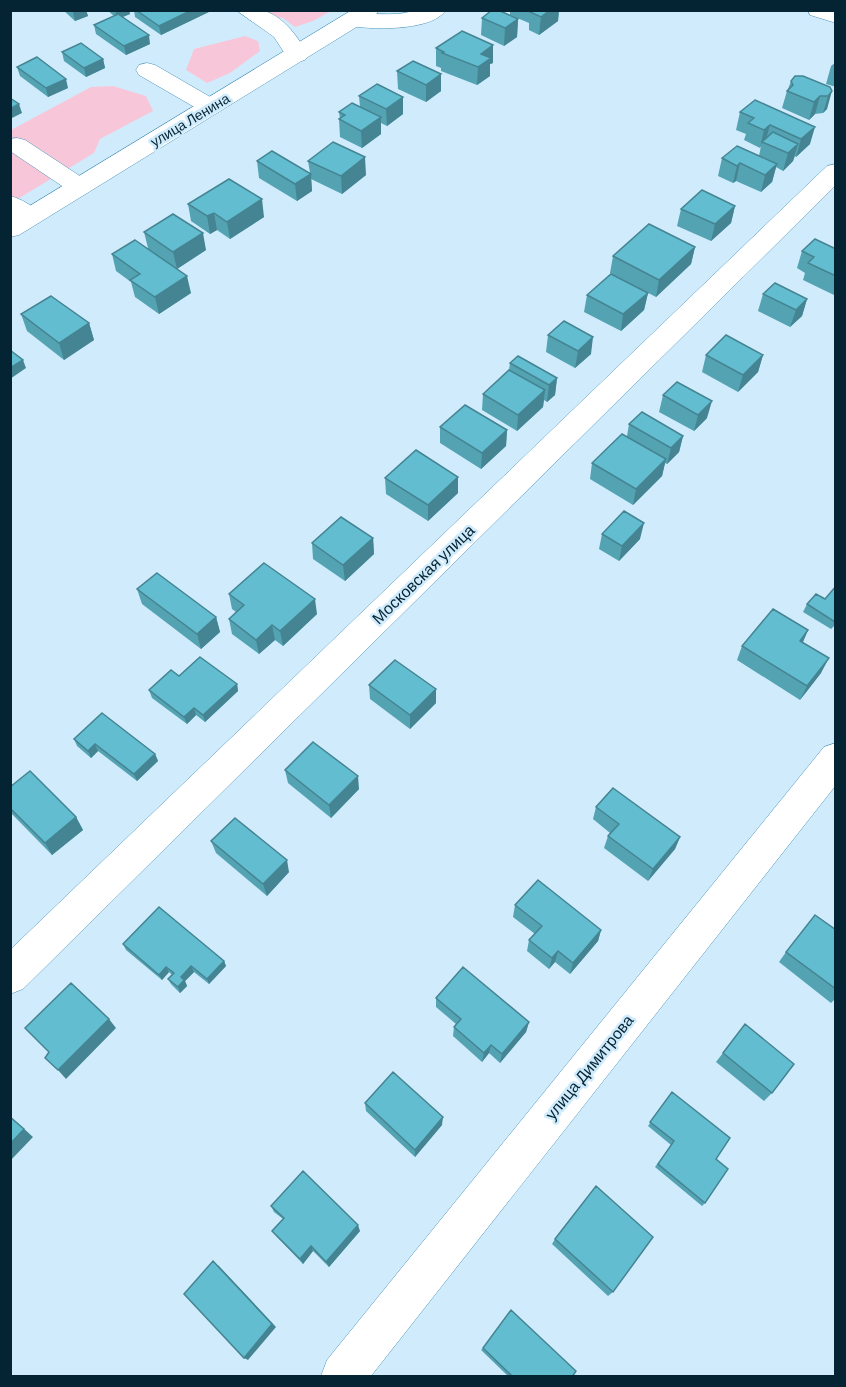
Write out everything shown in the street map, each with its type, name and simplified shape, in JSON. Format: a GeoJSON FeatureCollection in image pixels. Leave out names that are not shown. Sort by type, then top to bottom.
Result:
{"type":"FeatureCollection","features":[{"type":"Feature","properties":{"kind":"street"},"geometry":{"type":"LineString","coordinates":[[246,10],[273,24],[288,36],[297,55]]}},
{"type":"Feature","properties":{"kind":"street"},"geometry":{"type":"LineString","coordinates":[[361,15],[375,23],[404,21],[436,10]]}},
{"type":"Feature","properties":{"kind":"street"},"geometry":{"type":"LineString","coordinates":[[818,10],[836,17]]}},
{"type":"Feature","properties":{"kind":"street","name":"улица Ленина"},"geometry":{"type":"LineString","coordinates":[[17,217],[80,187],[361,15]]}},
{"type":"Feature","properties":{"kind":"street"},"geometry":{"type":"LineString","coordinates":[[147,70],[211,107]]}},
{"type":"Feature","properties":{"kind":"street"},"geometry":{"type":"LineString","coordinates":[[17,146],[80,187]]}},
{"type":"Feature","properties":{"kind":"street","name":"Московская улица"},"geometry":{"type":"LineString","coordinates":[[10,976],[836,171]]}},
{"type":"Feature","properties":{"kind":"street","name":"улица Димитрова"},"geometry":{"type":"LineString","coordinates":[[343,1377],[836,758]]}},
{"type":"Feature","properties":{"kind":"shaded area"},"geometry":{"type":"Polygon","coordinates":[[[255,11],[331,11],[313,21],[295,27],[283,18],[262,15],[255,11]]]}},
{"type":"Feature","properties":{"kind":"shaded area"},"geometry":{"type":"Polygon","coordinates":[[[245,36],[258,41],[260,51],[230,73],[207,83],[186,70],[194,49],[245,36]]]}},
{"type":"Feature","properties":{"kind":"shaded area"},"geometry":{"type":"Polygon","coordinates":[[[113,86],[146,96],[153,111],[100,139],[94,153],[11,203],[11,130],[91,87],[113,86]]]}},
{"type":"Feature","properties":{"kind":"building"},"geometry":{"type":"Polygon","coordinates":[[[136,10],[192,10],[159,26],[136,10]]]}},
{"type":"Feature","properties":{"kind":"building"},"geometry":{"type":"Polygon","coordinates":[[[492,10],[498,10],[518,19],[505,28],[482,18],[492,10]]]}},
{"type":"Feature","properties":{"kind":"building"},"geometry":{"type":"Polygon","coordinates":[[[550,10],[541,17],[530,12],[550,10]]]}},
{"type":"Feature","properties":{"kind":"building"},"geometry":{"type":"Polygon","coordinates":[[[118,14],[149,35],[124,46],[94,25],[118,14]]]}},
{"type":"Feature","properties":{"kind":"building"},"geometry":{"type":"Polygon","coordinates":[[[462,31],[493,45],[481,54],[491,58],[478,67],[442,53],[444,52],[436,48],[462,31]]]}},
{"type":"Feature","properties":{"kind":"building"},"geometry":{"type":"Polygon","coordinates":[[[81,43],[103,59],[84,68],[62,52],[81,43]]]}},
{"type":"Feature","properties":{"kind":"building"},"geometry":{"type":"Polygon","coordinates":[[[37,57],[66,79],[46,88],[17,67],[37,57]]]}},
{"type":"Feature","properties":{"kind":"building"},"geometry":{"type":"Polygon","coordinates":[[[413,61],[441,74],[426,85],[397,71],[413,61]]]}},
{"type":"Feature","properties":{"kind":"building"},"geometry":{"type":"Polygon","coordinates":[[[795,76],[803,76],[830,87],[832,91],[828,96],[820,96],[814,102],[787,91],[793,85],[791,81],[795,76]]]}},
{"type":"Feature","properties":{"kind":"building"},"geometry":{"type":"Polygon","coordinates":[[[377,84],[403,97],[386,109],[359,96],[377,84]]]}},
{"type":"Feature","properties":{"kind":"building"},"geometry":{"type":"Polygon","coordinates":[[[10,98],[19,104],[10,109],[10,98]]]}},
{"type":"Feature","properties":{"kind":"building"},"geometry":{"type":"Polygon","coordinates":[[[755,100],[815,127],[801,139],[770,125],[764,130],[748,123],[754,118],[740,112],[755,100]]]}},
{"type":"Feature","properties":{"kind":"building"},"geometry":{"type":"Polygon","coordinates":[[[352,103],[381,117],[361,131],[339,119],[345,115],[339,112],[352,103]]]}},
{"type":"Feature","properties":{"kind":"building"},"geometry":{"type":"Polygon","coordinates":[[[773,132],[798,144],[788,153],[762,142],[773,132]]]}},
{"type":"Feature","properties":{"kind":"building"},"geometry":{"type":"Polygon","coordinates":[[[333,142],[365,157],[341,176],[308,161],[333,142]]]}},
{"type":"Feature","properties":{"kind":"building"},"geometry":{"type":"Polygon","coordinates":[[[737,146],[777,164],[765,175],[740,163],[737,166],[722,158],[737,146]]]}},
{"type":"Feature","properties":{"kind":"building"},"geometry":{"type":"Polygon","coordinates":[[[272,151],[311,174],[295,184],[257,161],[272,151]]]}},
{"type":"Feature","properties":{"kind":"building"},"geometry":{"type":"Polygon","coordinates":[[[229,179],[262,199],[227,222],[214,213],[207,216],[188,204],[229,179]]]}},
{"type":"Feature","properties":{"kind":"building"},"geometry":{"type":"Polygon","coordinates":[[[702,190],[735,206],[715,224],[681,209],[702,190]]]}},
{"type":"Feature","properties":{"kind":"building"},"geometry":{"type":"Polygon","coordinates":[[[173,214],[203,233],[173,252],[144,232],[173,214]]]}},
{"type":"Feature","properties":{"kind":"building"},"geometry":{"type":"Polygon","coordinates":[[[649,224],[695,247],[659,280],[613,256],[649,224]]]}},
{"type":"Feature","properties":{"kind":"building"},"geometry":{"type":"Polygon","coordinates":[[[815,239],[836,249],[836,276],[808,263],[814,257],[802,251],[815,239]]]}},
{"type":"Feature","properties":{"kind":"building"},"geometry":{"type":"Polygon","coordinates":[[[135,240],[187,276],[155,297],[130,280],[140,274],[112,254],[135,240]]]}},
{"type":"Feature","properties":{"kind":"building"},"geometry":{"type":"Polygon","coordinates":[[[611,274],[648,293],[623,314],[587,295],[611,274]]]}},
{"type":"Feature","properties":{"kind":"building"},"geometry":{"type":"Polygon","coordinates":[[[775,283],[807,299],[796,310],[763,294],[775,283]]]}},
{"type":"Feature","properties":{"kind":"building"},"geometry":{"type":"Polygon","coordinates":[[[51,296],[89,323],[59,343],[21,314],[51,296]]]}},
{"type":"Feature","properties":{"kind":"building"},"geometry":{"type":"Polygon","coordinates":[[[564,321],[593,337],[578,351],[548,335],[564,321]]]}},
{"type":"Feature","properties":{"kind":"building"},"geometry":{"type":"Polygon","coordinates":[[[726,335],[763,355],[743,375],[706,355],[726,335]]]}},
{"type":"Feature","properties":{"kind":"building"},"geometry":{"type":"Polygon","coordinates":[[[10,350],[23,360],[10,368],[10,350]]]}},
{"type":"Feature","properties":{"kind":"building"},"geometry":{"type":"Polygon","coordinates":[[[518,356],[557,378],[549,385],[510,363],[518,356]]]}},
{"type":"Feature","properties":{"kind":"building"},"geometry":{"type":"Polygon","coordinates":[[[509,370],[545,390],[518,415],[483,394],[509,370]]]}},
{"type":"Feature","properties":{"kind":"building"},"geometry":{"type":"Polygon","coordinates":[[[677,382],[712,401],[698,415],[663,395],[677,382]]]}},
{"type":"Feature","properties":{"kind":"building"},"geometry":{"type":"Polygon","coordinates":[[[465,405],[507,430],[482,453],[440,427],[465,405]]]}},
{"type":"Feature","properties":{"kind":"building"},"geometry":{"type":"Polygon","coordinates":[[[642,412],[683,436],[671,448],[629,424],[642,412]]]}},
{"type":"Feature","properties":{"kind":"building"},"geometry":{"type":"Polygon","coordinates":[[[622,434],[666,459],[636,489],[592,463],[622,434]]]}},
{"type":"Feature","properties":{"kind":"building"},"geometry":{"type":"Polygon","coordinates":[[[416,450],[458,477],[428,505],[385,478],[416,450]]]}},
{"type":"Feature","properties":{"kind":"building"},"geometry":{"type":"Polygon","coordinates":[[[624,511],[644,523],[622,546],[602,534],[624,511]]]}},
{"type":"Feature","properties":{"kind":"building"},"geometry":{"type":"Polygon","coordinates":[[[341,517],[373,538],[343,565],[312,543],[341,517]]]}},
{"type":"Feature","properties":{"kind":"building"},"geometry":{"type":"Polygon","coordinates":[[[264,563],[315,599],[280,631],[272,625],[256,640],[229,619],[244,605],[229,594],[264,563]]]}},
{"type":"Feature","properties":{"kind":"building"},"geometry":{"type":"Polygon","coordinates":[[[157,573],[216,617],[197,634],[137,589],[157,573]]]}},
{"type":"Feature","properties":{"kind":"building"},"geometry":{"type":"Polygon","coordinates":[[[836,586],[835,622],[807,604],[816,594],[825,599],[836,586]]]}},
{"type":"Feature","properties":{"kind":"building"},"geometry":{"type":"Polygon","coordinates":[[[773,609],[808,630],[800,641],[829,658],[807,686],[742,646],[773,609]]]}},
{"type":"Feature","properties":{"kind":"building"},"geometry":{"type":"Polygon","coordinates":[[[200,657],[237,684],[203,715],[194,708],[184,717],[149,690],[171,670],[179,676],[200,657]]]}},
{"type":"Feature","properties":{"kind":"building"},"geometry":{"type":"Polygon","coordinates":[[[395,660],[436,689],[410,715],[369,685],[395,660]]]}},
{"type":"Feature","properties":{"kind":"building"},"geometry":{"type":"Polygon","coordinates":[[[102,713],[155,754],[134,774],[95,744],[88,751],[74,739],[102,713]]]}},
{"type":"Feature","properties":{"kind":"building"},"geometry":{"type":"Polygon","coordinates":[[[313,742],[358,776],[329,805],[285,770],[313,742]]]}},
{"type":"Feature","properties":{"kind":"building"},"geometry":{"type":"Polygon","coordinates":[[[30,771],[76,817],[45,843],[10,808],[10,787],[30,771]]]}},
{"type":"Feature","properties":{"kind":"building"},"geometry":{"type":"Polygon","coordinates":[[[613,788],[680,837],[653,869],[608,836],[619,824],[596,807],[613,788]]]}},
{"type":"Feature","properties":{"kind":"building"},"geometry":{"type":"Polygon","coordinates":[[[235,818],[287,860],[263,884],[211,841],[235,818]]]}},
{"type":"Feature","properties":{"kind":"building"},"geometry":{"type":"Polygon","coordinates":[[[538,880],[601,930],[573,963],[558,951],[552,958],[529,940],[542,926],[515,905],[538,880]]]}},
{"type":"Feature","properties":{"kind":"building"},"geometry":{"type":"Polygon","coordinates":[[[159,907],[224,961],[207,979],[191,966],[181,977],[184,980],[178,987],[168,979],[174,973],[166,967],[159,975],[123,944],[159,907]]]}},
{"type":"Feature","properties":{"kind":"building"},"geometry":{"type":"Polygon","coordinates":[[[815,915],[836,930],[836,989],[786,952],[815,915]]]}},
{"type":"Feature","properties":{"kind":"building"},"geometry":{"type":"Polygon","coordinates":[[[463,967],[529,1022],[502,1054],[491,1045],[484,1053],[454,1027],[461,1019],[436,998],[463,967]]]}},
{"type":"Feature","properties":{"kind":"building"},"geometry":{"type":"Polygon","coordinates":[[[71,983],[109,1019],[58,1070],[45,1058],[49,1052],[25,1028],[71,983]]]}},
{"type":"Feature","properties":{"kind":"building"},"geometry":{"type":"Polygon","coordinates":[[[745,1024],[794,1064],[772,1093],[723,1053],[745,1024]]]}},
{"type":"Feature","properties":{"kind":"building"},"geometry":{"type":"Polygon","coordinates":[[[393,1072],[443,1117],[415,1150],[365,1103],[393,1072]]]}},
{"type":"Feature","properties":{"kind":"building"},"geometry":{"type":"Polygon","coordinates":[[[672,1092],[730,1138],[716,1159],[728,1169],[705,1203],[658,1164],[674,1141],[650,1122],[672,1092]]]}},
{"type":"Feature","properties":{"kind":"building"},"geometry":{"type":"Polygon","coordinates":[[[10,1117],[24,1129],[10,1144],[10,1117]]]}},
{"type":"Feature","properties":{"kind":"building"},"geometry":{"type":"Polygon","coordinates":[[[303,1171],[358,1225],[326,1262],[311,1246],[300,1259],[272,1231],[284,1218],[271,1206],[303,1171]]]}},
{"type":"Feature","properties":{"kind":"building"},"geometry":{"type":"Polygon","coordinates":[[[596,1186],[653,1237],[613,1292],[555,1239],[596,1186]]]}},
{"type":"Feature","properties":{"kind":"building"},"geometry":{"type":"Polygon","coordinates":[[[213,1261],[272,1324],[244,1358],[184,1294],[213,1261]]]}},
{"type":"Feature","properties":{"kind":"building"},"geometry":{"type":"Polygon","coordinates":[[[511,1310],[576,1371],[572,1377],[510,1377],[511,1375],[483,1348],[511,1310]]]}}]}
